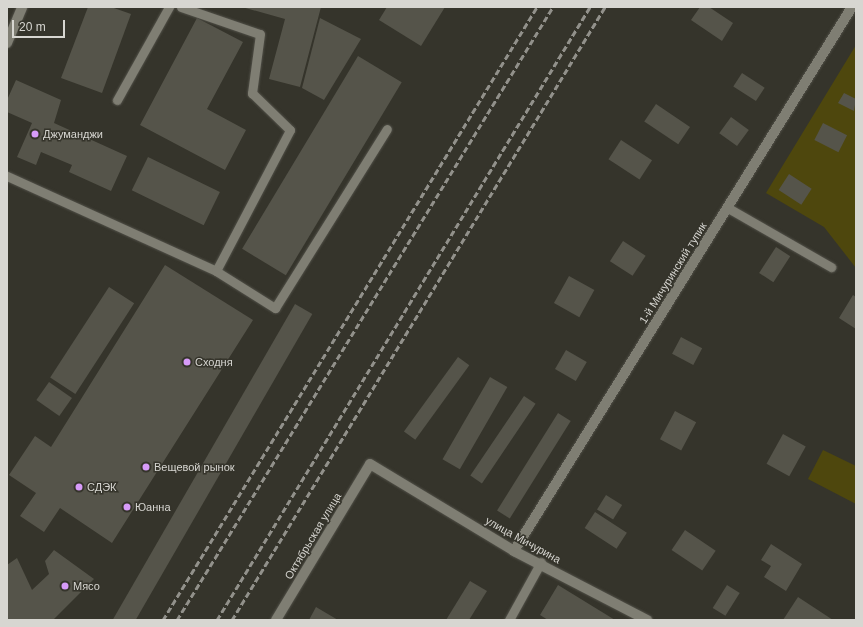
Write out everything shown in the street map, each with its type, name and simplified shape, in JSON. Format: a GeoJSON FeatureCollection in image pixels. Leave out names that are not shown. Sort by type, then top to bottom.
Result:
{"type":"FeatureCollection","features":[{"type":"Feature","properties":{"kind":"street"},"geometry":{"type":"LineString","coordinates":[[7,44],[22,7]]}},
{"type":"Feature","properties":{"kind":"street","name":"1-й Мичуринский тупик"},"geometry":{"type":"LineString","coordinates":[[514,551],[852,7]]}},
{"type":"Feature","properties":{"kind":"street","name":"улица Мичурина"},"geometry":{"type":"LineString","coordinates":[[370,464],[514,551],[541,562],[647,620]]}},
{"type":"Feature","properties":{"kind":"street","name":"Октябрьская улица"},"geometry":{"type":"LineString","coordinates":[[276,620],[370,464]]}},
{"type":"Feature","properties":{"kind":"lane"},"geometry":{"type":"LineString","coordinates":[[117,100],[169,7]]}},
{"type":"Feature","properties":{"kind":"lane"},"geometry":{"type":"LineString","coordinates":[[181,7],[260,34],[252,93],[290,130],[216,271]]}},
{"type":"Feature","properties":{"kind":"lane"},"geometry":{"type":"LineString","coordinates":[[7,176],[216,271],[275,308],[387,129]]}},
{"type":"Feature","properties":{"kind":"lane"},"geometry":{"type":"LineString","coordinates":[[728,208],[831,267]]}},
{"type":"Feature","properties":{"kind":"lane"},"geometry":{"type":"LineString","coordinates":[[511,619],[541,562]]}},
{"type":"Feature","properties":{"kind":"shaded area"},"geometry":{"type":"Polygon","coordinates":[[[856,45],[856,268],[824,227],[766,193],[856,45]]]}},
{"type":"Feature","properties":{"kind":"shaded area"},"geometry":{"type":"Polygon","coordinates":[[[823,450],[856,466],[856,504],[808,479],[823,450]]]}},
{"type":"Feature","properties":{"kind":"building"},"geometry":{"type":"Polygon","coordinates":[[[88,7],[111,7],[131,14],[102,93],[61,78],[88,7]]]}},
{"type":"Feature","properties":{"kind":"building"},"geometry":{"type":"Polygon","coordinates":[[[242,7],[321,7],[300,87],[269,79],[285,19],[242,7]]]}},
{"type":"Feature","properties":{"kind":"building"},"geometry":{"type":"Polygon","coordinates":[[[387,7],[445,7],[421,46],[379,20],[387,7]]]}},
{"type":"Feature","properties":{"kind":"building"},"geometry":{"type":"Polygon","coordinates":[[[700,7],[709,7],[733,23],[722,41],[691,20],[700,7]]]}},
{"type":"Feature","properties":{"kind":"building"},"geometry":{"type":"Polygon","coordinates":[[[197,18],[243,42],[207,109],[246,130],[225,170],[140,125],[197,18]]]}},
{"type":"Feature","properties":{"kind":"building"},"geometry":{"type":"Polygon","coordinates":[[[320,18],[361,39],[324,100],[302,88],[320,18]]]}},
{"type":"Feature","properties":{"kind":"building"},"geometry":{"type":"Polygon","coordinates":[[[358,56],[402,82],[286,275],[242,249],[358,56]]]}},
{"type":"Feature","properties":{"kind":"building"},"geometry":{"type":"Polygon","coordinates":[[[742,73],[765,88],[756,101],[733,86],[742,73]]]}},
{"type":"Feature","properties":{"kind":"building"},"geometry":{"type":"Polygon","coordinates":[[[16,80],[61,100],[54,123],[127,156],[111,191],[69,172],[72,165],[41,152],[36,165],[17,157],[32,123],[7,112],[7,100],[16,80]]]}},
{"type":"Feature","properties":{"kind":"building"},"geometry":{"type":"Polygon","coordinates":[[[844,93],[856,99],[854,111],[838,103],[844,93]]]}},
{"type":"Feature","properties":{"kind":"building"},"geometry":{"type":"Polygon","coordinates":[[[656,104],[690,127],[678,144],[644,121],[656,104]]]}},
{"type":"Feature","properties":{"kind":"building"},"geometry":{"type":"Polygon","coordinates":[[[731,117],[749,130],[737,146],[719,133],[731,117]]]}},
{"type":"Feature","properties":{"kind":"building"},"geometry":{"type":"Polygon","coordinates":[[[823,123],[847,135],[838,152],[814,140],[823,123]]]}},
{"type":"Feature","properties":{"kind":"building"},"geometry":{"type":"Polygon","coordinates":[[[621,140],[652,160],[640,179],[608,159],[621,140]]]}},
{"type":"Feature","properties":{"kind":"building"},"geometry":{"type":"Polygon","coordinates":[[[148,157],[220,192],[204,225],[132,190],[148,157]]]}},
{"type":"Feature","properties":{"kind":"building"},"geometry":{"type":"Polygon","coordinates":[[[789,174],[812,189],[801,205],[779,190],[789,174]]]}},
{"type":"Feature","properties":{"kind":"building"},"geometry":{"type":"Polygon","coordinates":[[[623,241],[646,256],[633,276],[610,261],[623,241]]]}},
{"type":"Feature","properties":{"kind":"building"},"geometry":{"type":"Polygon","coordinates":[[[776,247],[790,256],[773,282],[759,273],[776,247]]]}},
{"type":"Feature","properties":{"kind":"building"},"geometry":{"type":"Polygon","coordinates":[[[165,265],[253,320],[112,543],[60,508],[44,532],[20,516],[36,493],[9,475],[35,436],[51,447],[165,265]]]}},
{"type":"Feature","properties":{"kind":"building"},"geometry":{"type":"Polygon","coordinates":[[[569,276],[594,290],[579,317],[554,303],[569,276]]]}},
{"type":"Feature","properties":{"kind":"building"},"geometry":{"type":"Polygon","coordinates":[[[109,287],[134,303],[75,394],[50,378],[109,287]]]}},
{"type":"Feature","properties":{"kind":"building"},"geometry":{"type":"Polygon","coordinates":[[[853,295],[856,297],[856,329],[839,318],[853,295]]]}},
{"type":"Feature","properties":{"kind":"building"},"geometry":{"type":"Polygon","coordinates":[[[295,304],[312,314],[136,620],[113,620],[295,304]]]}},
{"type":"Feature","properties":{"kind":"building"},"geometry":{"type":"Polygon","coordinates":[[[681,337],[702,348],[693,365],[672,354],[681,337]]]}},
{"type":"Feature","properties":{"kind":"building"},"geometry":{"type":"Polygon","coordinates":[[[566,350],[587,362],[576,381],[555,369],[566,350]]]}},
{"type":"Feature","properties":{"kind":"building"},"geometry":{"type":"Polygon","coordinates":[[[458,357],[469,365],[415,440],[404,431],[458,357]]]}},
{"type":"Feature","properties":{"kind":"building"},"geometry":{"type":"Polygon","coordinates":[[[490,377],[507,387],[460,469],[442,459],[490,377]]]}},
{"type":"Feature","properties":{"kind":"building"},"geometry":{"type":"Polygon","coordinates":[[[49,382],[72,398],[59,416],[36,400],[49,382]]]}},
{"type":"Feature","properties":{"kind":"building"},"geometry":{"type":"Polygon","coordinates":[[[524,396],[536,404],[482,483],[470,476],[524,396]]]}},
{"type":"Feature","properties":{"kind":"building"},"geometry":{"type":"Polygon","coordinates":[[[675,411],[696,422],[681,451],[660,439],[675,411]]]}},
{"type":"Feature","properties":{"kind":"building"},"geometry":{"type":"Polygon","coordinates":[[[558,413],[571,421],[510,518],[497,511],[558,413]]]}},
{"type":"Feature","properties":{"kind":"building"},"geometry":{"type":"Polygon","coordinates":[[[783,434],[806,447],[789,476],[767,464],[783,434]]]}},
{"type":"Feature","properties":{"kind":"building"},"geometry":{"type":"Polygon","coordinates":[[[606,495],[622,505],[613,519],[597,509],[606,495]]]}},
{"type":"Feature","properties":{"kind":"building"},"geometry":{"type":"Polygon","coordinates":[[[595,512],[627,533],[617,549],[585,528],[595,512]]]}},
{"type":"Feature","properties":{"kind":"building"},"geometry":{"type":"Polygon","coordinates":[[[685,530],[716,551],[702,571],[672,550],[685,530]]]}},
{"type":"Feature","properties":{"kind":"building"},"geometry":{"type":"Polygon","coordinates":[[[771,544],[802,564],[786,591],[764,577],[771,566],[761,560],[771,544]]]}},
{"type":"Feature","properties":{"kind":"building"},"geometry":{"type":"Polygon","coordinates":[[[54,550],[94,579],[53,620],[7,620],[7,565],[17,558],[32,590],[49,574],[45,561],[54,550]]]}},
{"type":"Feature","properties":{"kind":"building"},"geometry":{"type":"Polygon","coordinates":[[[470,581],[487,591],[469,620],[446,620],[470,581]]]}},
{"type":"Feature","properties":{"kind":"building"},"geometry":{"type":"Polygon","coordinates":[[[558,585],[615,620],[548,620],[540,615],[558,585]]]}},
{"type":"Feature","properties":{"kind":"building"},"geometry":{"type":"Polygon","coordinates":[[[727,585],[740,593],[725,616],[713,608],[727,585]]]}},
{"type":"Feature","properties":{"kind":"building"},"geometry":{"type":"Polygon","coordinates":[[[798,597],[833,620],[783,620],[798,597]]]}},
{"type":"Feature","properties":{"kind":"building"},"geometry":{"type":"Polygon","coordinates":[[[316,607],[338,620],[309,620],[316,607]]]}},
{"type":"Feature","properties":{"kind":"railway"},"geometry":{"type":"LineString","coordinates":[[163,620],[537,7]]}},
{"type":"Feature","properties":{"kind":"railway"},"geometry":{"type":"LineString","coordinates":[[177,620],[553,7]]}},
{"type":"Feature","properties":{"kind":"railway"},"geometry":{"type":"LineString","coordinates":[[217,620],[590,7]]}},
{"type":"Feature","properties":{"kind":"railway"},"geometry":{"type":"LineString","coordinates":[[232,620],[605,7]]}},
{"type":"Feature","properties":{"kind":"place","name":"Джуманджи"},"geometry":{"type":"Point","coordinates":[35,134]}},
{"type":"Feature","properties":{"kind":"place","name":"Сходня"},"geometry":{"type":"Point","coordinates":[187,362]}},
{"type":"Feature","properties":{"kind":"place","name":"Вещевой рынок"},"geometry":{"type":"Point","coordinates":[146,467]}},
{"type":"Feature","properties":{"kind":"place","name":"СДЭК"},"geometry":{"type":"Point","coordinates":[79,487]}},
{"type":"Feature","properties":{"kind":"place","name":"Юанна"},"geometry":{"type":"Point","coordinates":[127,507]}},
{"type":"Feature","properties":{"kind":"place","name":"Мясо"},"geometry":{"type":"Point","coordinates":[65,586]}}]}
